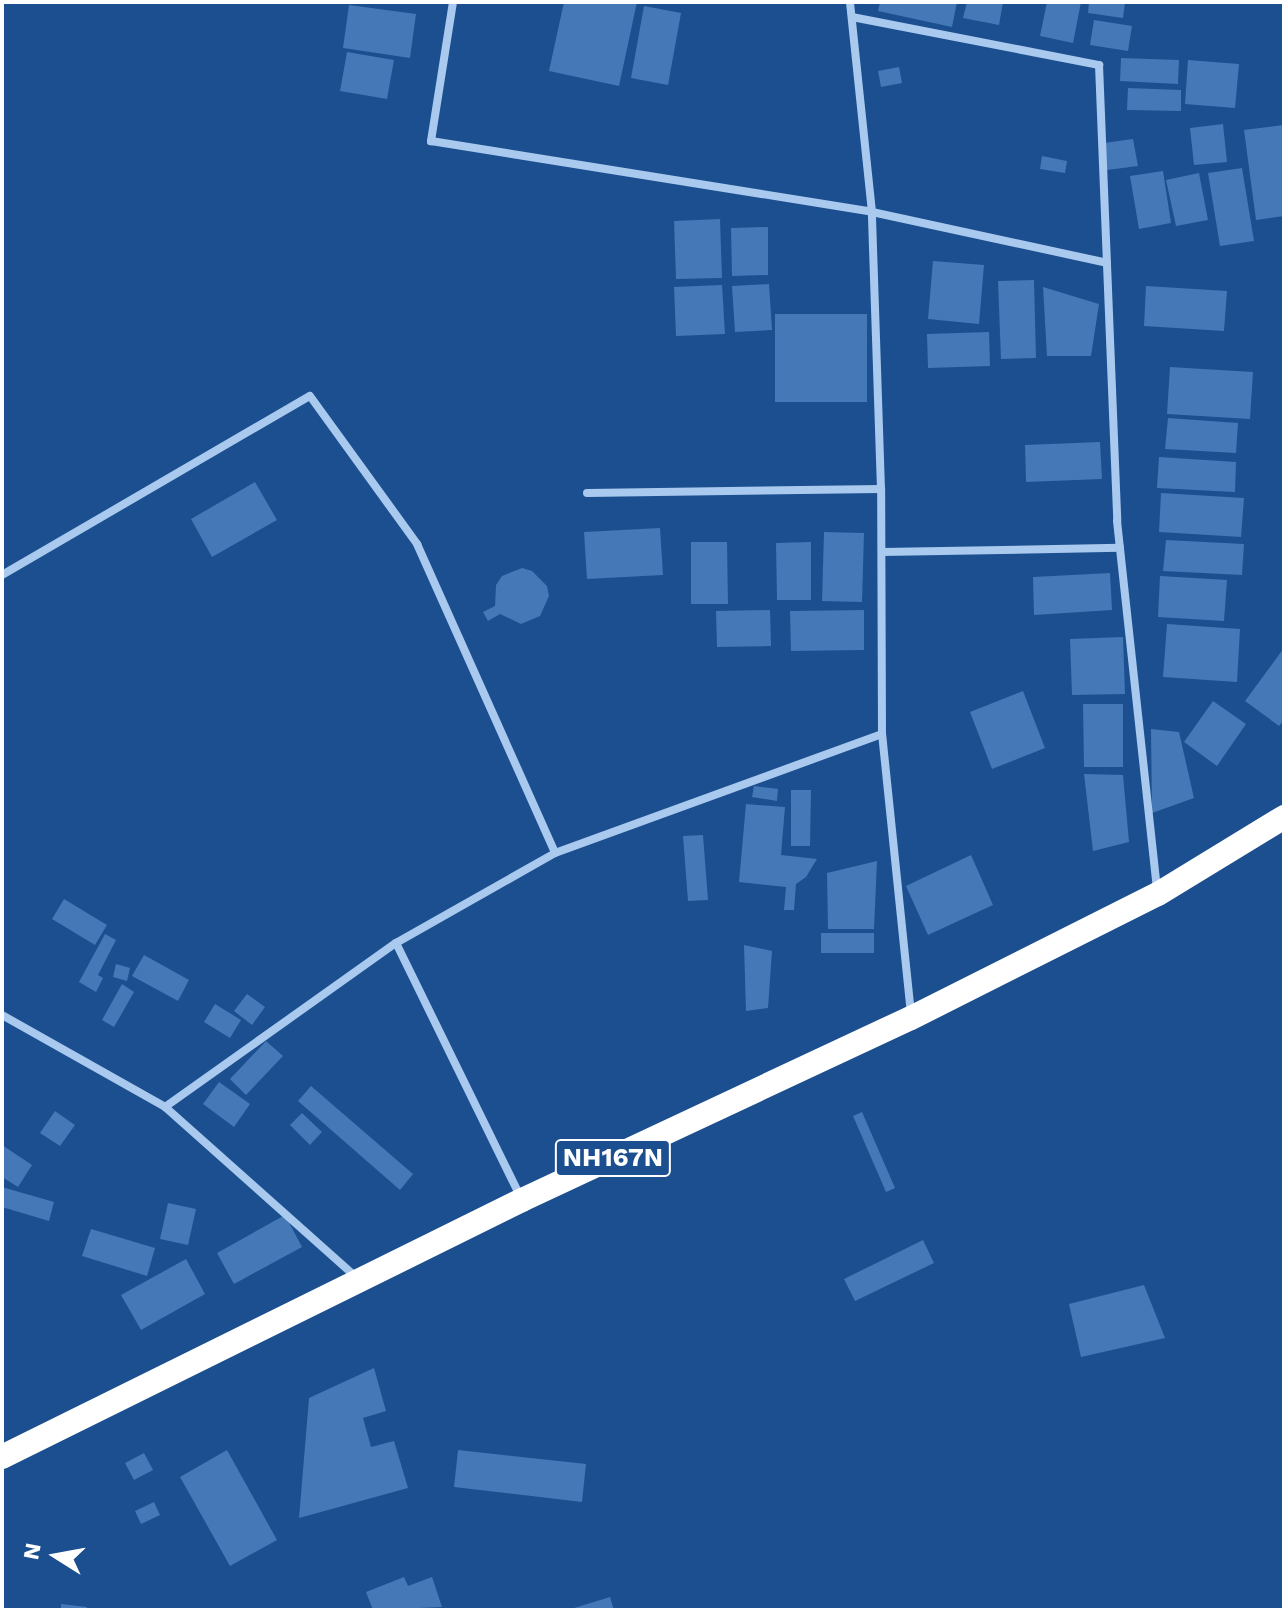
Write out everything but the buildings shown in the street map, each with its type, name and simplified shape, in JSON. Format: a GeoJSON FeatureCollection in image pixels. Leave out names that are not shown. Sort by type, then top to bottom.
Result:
{"type":"FeatureCollection","features":[{"type":"Feature","properties":{"kind":"highway","name":"NH167N"},"geometry":{"type":"LineString","coordinates":[[2,1457],[522,1200],[911,1018],[1158,894],[1284,817]]}},
{"type":"Feature","properties":{"kind":"street"},"geometry":{"type":"LineString","coordinates":[[453,2],[431,141],[872,212],[1107,263]]}},
{"type":"Feature","properties":{"kind":"street"},"geometry":{"type":"LineString","coordinates":[[850,2],[872,212],[881,489],[882,734],[911,1018]]}},
{"type":"Feature","properties":{"kind":"street"},"geometry":{"type":"LineString","coordinates":[[852,17],[1099,65],[1120,548],[1158,894]]}},
{"type":"Feature","properties":{"kind":"street"},"geometry":{"type":"LineString","coordinates":[[2,575],[310,396],[417,544],[555,853]]}},
{"type":"Feature","properties":{"kind":"street"},"geometry":{"type":"LineString","coordinates":[[587,493],[881,489]]}},
{"type":"Feature","properties":{"kind":"street"},"geometry":{"type":"LineString","coordinates":[[882,552],[1120,548]]}},
{"type":"Feature","properties":{"kind":"street"},"geometry":{"type":"LineString","coordinates":[[165,1107],[396,943],[555,853],[882,734]]}},
{"type":"Feature","properties":{"kind":"street"},"geometry":{"type":"LineString","coordinates":[[396,943],[522,1200]]}},
{"type":"Feature","properties":{"kind":"street"},"geometry":{"type":"LineString","coordinates":[[2,1015],[165,1107],[360,1281]]}}]}
